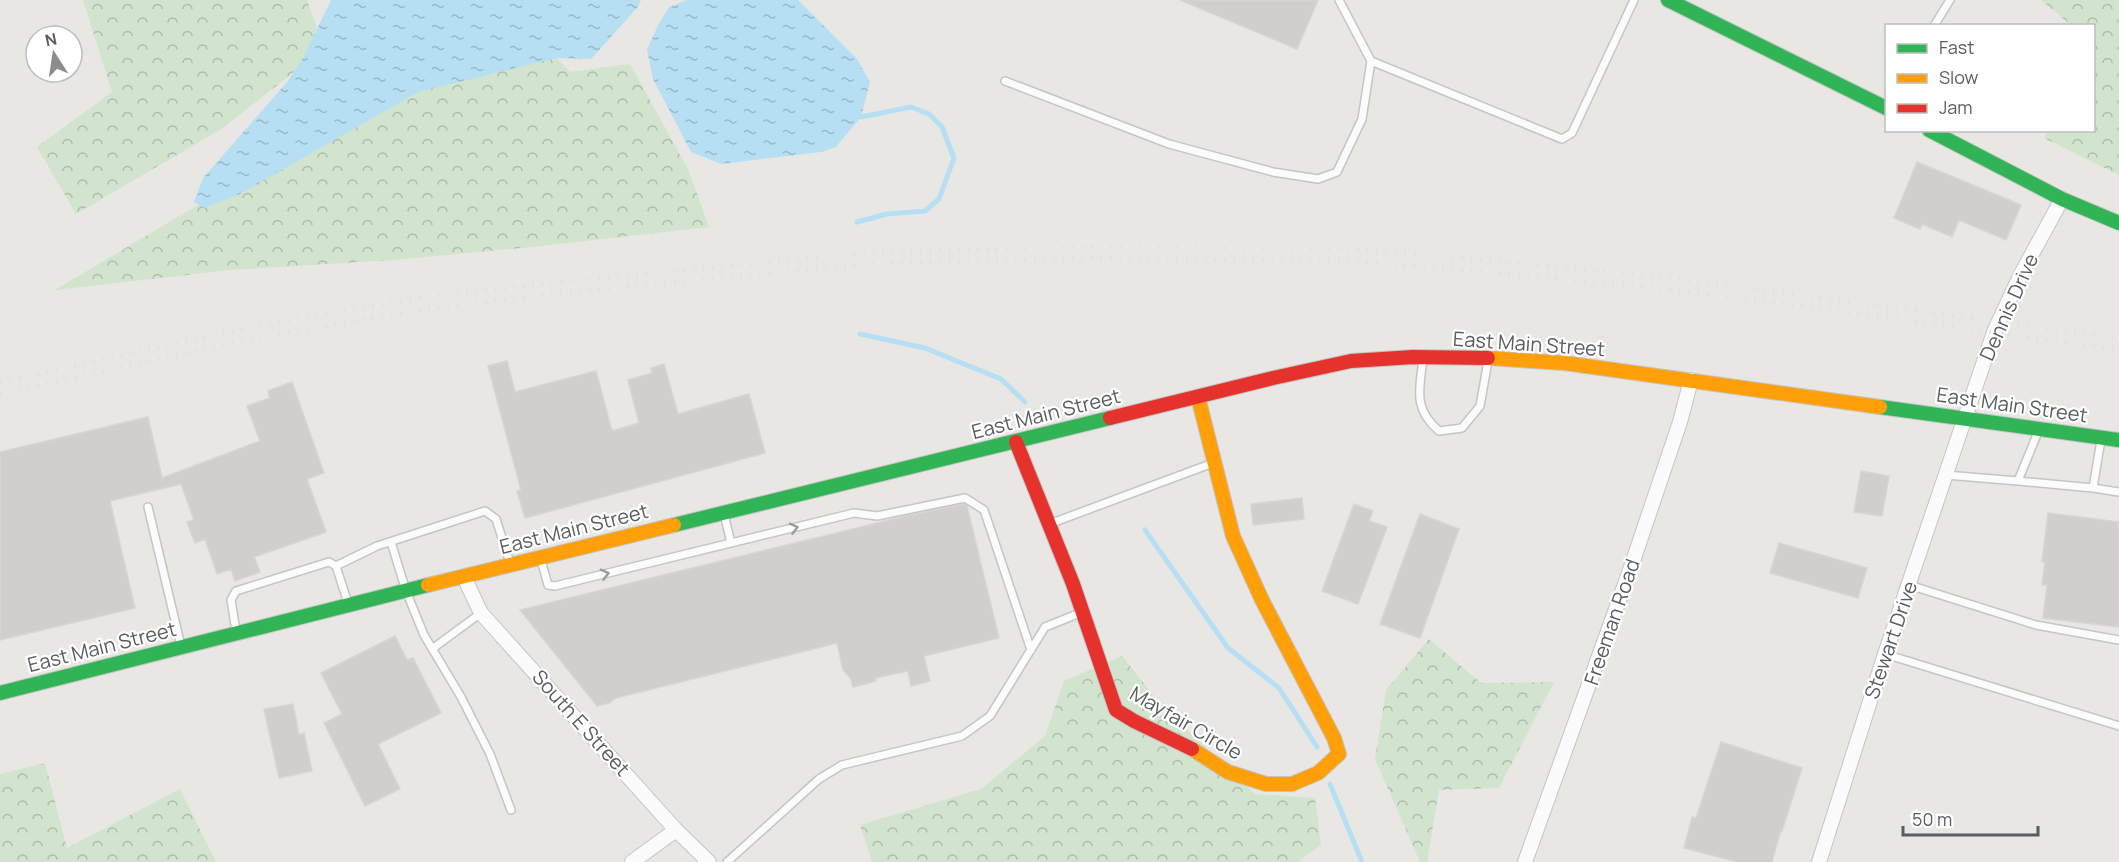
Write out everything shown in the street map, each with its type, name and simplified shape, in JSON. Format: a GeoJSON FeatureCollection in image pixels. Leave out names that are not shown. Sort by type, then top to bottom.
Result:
{"type":"FeatureCollection","features":[{"type":"Feature","properties":{"kind":"main road"},"geometry":{"type":"LineString","coordinates":[[1674,1],[1885,106]]}},
{"type":"Feature","properties":{"kind":"main road"},"geometry":{"type":"LineString","coordinates":[[1933,132],[2062,199],[2119,223]]}},
{"type":"Feature","properties":{"kind":"main road","name":"East Main Street"},"geometry":{"type":"LineString","coordinates":[[0,693],[510,565],[1198,397],[1363,360],[1488,358],[1564,363],[2119,440]]}},
{"type":"Feature","properties":{"kind":"main road","name":"Mayfair Circle"},"geometry":{"type":"LineString","coordinates":[[1016,442],[1083,612],[1116,710],[1197,751],[1228,772],[1266,783],[1292,784],[1318,773],[1339,754],[1334,738],[1267,609],[1233,536],[1198,397]]}},
{"type":"Feature","properties":{"kind":"street","name":"Dennis Drive"},"geometry":{"type":"LineString","coordinates":[[1965,418],[1999,320],[2062,199]]}},
{"type":"Feature","properties":{"kind":"street","name":"Freeman Road"},"geometry":{"type":"LineString","coordinates":[[1525,862],[1630,570],[1680,422],[1691,380]]}},
{"type":"Feature","properties":{"kind":"street","name":"Stewart Drive"},"geometry":{"type":"LineString","coordinates":[[1819,862],[1885,654],[1965,418]]}},
{"type":"Feature","properties":{"kind":"street","name":"South E Street"},"geometry":{"type":"LineString","coordinates":[[464,577],[481,613],[676,830],[709,862]]}},
{"type":"Feature","properties":{"kind":"street"},"geometry":{"type":"LineString","coordinates":[[632,862],[676,830]]}},
{"type":"Feature","properties":{"kind":"lane"},"geometry":{"type":"LineString","coordinates":[[1005,81],[1169,144],[1273,172],[1318,179],[1337,172],[1362,119],[1371,61],[1339,0]]}},
{"type":"Feature","properties":{"kind":"lane"},"geometry":{"type":"LineString","coordinates":[[1371,61],[1562,139],[1572,133],[1634,0]]}},
{"type":"Feature","properties":{"kind":"lane"},"geometry":{"type":"LineString","coordinates":[[1935,24],[1950,0]]}},
{"type":"Feature","properties":{"kind":"lane"},"geometry":{"type":"LineString","coordinates":[[1423,358],[1419,398],[1426,419],[1439,431],[1462,428],[1480,406],[1488,358]]}},
{"type":"Feature","properties":{"kind":"lane"},"geometry":{"type":"LineString","coordinates":[[2018,481],[2040,429]]}},
{"type":"Feature","properties":{"kind":"lane"},"geometry":{"type":"LineString","coordinates":[[2093,488],[2101,437]]}},
{"type":"Feature","properties":{"kind":"lane"},"geometry":{"type":"LineString","coordinates":[[1049,524],[1215,463]]}},
{"type":"Feature","properties":{"kind":"lane"},"geometry":{"type":"LineString","coordinates":[[1945,475],[2119,492]]}},
{"type":"Feature","properties":{"kind":"lane"},"geometry":{"type":"LineString","coordinates":[[541,558],[548,585],[555,586],[854,513],[877,516],[965,498],[984,510],[1031,650]]}},
{"type":"Feature","properties":{"kind":"lane"},"geometry":{"type":"LineString","coordinates":[[148,507],[182,648]]}},
{"type":"Feature","properties":{"kind":"lane"},"geometry":{"type":"LineString","coordinates":[[336,566],[377,546],[485,511],[496,519],[510,565]]}},
{"type":"Feature","properties":{"kind":"lane"},"geometry":{"type":"LineString","coordinates":[[724,513],[731,543]]}},
{"type":"Feature","properties":{"kind":"lane"},"geometry":{"type":"LineString","coordinates":[[391,542],[406,591],[424,635],[461,697],[480,735],[511,810]]}},
{"type":"Feature","properties":{"kind":"lane"},"geometry":{"type":"LineString","coordinates":[[237,634],[231,600],[236,591],[329,562],[336,566],[349,606]]}},
{"type":"Feature","properties":{"kind":"lane"},"geometry":{"type":"LineString","coordinates":[[1909,585],[2036,625],[2119,640]]}},
{"type":"Feature","properties":{"kind":"lane"},"geometry":{"type":"LineString","coordinates":[[727,862],[819,779],[842,765],[962,736],[990,716],[1046,627],[1083,612]]}},
{"type":"Feature","properties":{"kind":"lane"},"geometry":{"type":"LineString","coordinates":[[432,649],[481,613]]}},
{"type":"Feature","properties":{"kind":"lane"},"geometry":{"type":"LineString","coordinates":[[1885,654],[2119,726]]}},
{"type":"Feature","properties":{"kind":"green space"},"geometry":{"type":"Polygon","coordinates":[[[83,0],[307,0],[324,48],[223,128],[76,214],[37,147],[112,92],[83,0]]]}},
{"type":"Feature","properties":{"kind":"green space"},"geometry":{"type":"Polygon","coordinates":[[[2041,0],[2119,0],[2119,175],[2044,138],[2047,132],[2095,132],[2095,24],[2070,24],[2041,0]]]}},
{"type":"Feature","properties":{"kind":"green space"},"geometry":{"type":"Polygon","coordinates":[[[535,36],[570,72],[630,64],[688,169],[709,227],[393,260],[230,270],[55,290],[260,168],[535,36]]]}},
{"type":"Feature","properties":{"kind":"green space"},"geometry":{"type":"Polygon","coordinates":[[[1429,639],[1481,683],[1554,682],[1499,788],[1439,790],[1427,862],[1420,862],[1375,759],[1386,690],[1429,639]]]}},
{"type":"Feature","properties":{"kind":"green space"},"geometry":{"type":"Polygon","coordinates":[[[1122,656],[1161,705],[1255,794],[1315,798],[1321,845],[1297,862],[872,862],[860,825],[981,789],[1045,736],[1064,681],[1122,656]]]}},
{"type":"Feature","properties":{"kind":"green space"},"geometry":{"type":"Polygon","coordinates":[[[45,763],[67,848],[180,789],[216,862],[0,862],[0,774],[45,763]]]}},
{"type":"Feature","properties":{"kind":"water"},"geometry":{"type":"Polygon","coordinates":[[[331,0],[641,0],[637,8],[591,59],[557,58],[418,92],[240,194],[205,208],[194,202],[203,178],[287,82],[303,58],[331,0]]]}},
{"type":"Feature","properties":{"kind":"water"},"geometry":{"type":"Polygon","coordinates":[[[687,0],[798,0],[857,59],[870,82],[861,117],[836,147],[821,152],[721,164],[691,152],[653,79],[647,50],[669,7],[687,0]]]}},
{"type":"Feature","properties":{"kind":"building"},"geometry":{"type":"Polygon","coordinates":[[[1180,0],[1318,0],[1297,49],[1180,0]]]}},
{"type":"Feature","properties":{"kind":"building"},"geometry":{"type":"Polygon","coordinates":[[[1917,162],[2021,205],[2006,240],[1959,220],[1952,237],[1922,224],[1920,229],[1894,218],[1917,162]]]}},
{"type":"Feature","properties":{"kind":"building"},"geometry":{"type":"Polygon","coordinates":[[[507,361],[515,392],[596,371],[612,431],[639,423],[628,380],[652,373],[651,368],[664,364],[678,414],[749,394],[765,453],[525,518],[517,491],[521,490],[488,366],[507,361]]]}},
{"type":"Feature","properties":{"kind":"building"},"geometry":{"type":"Polygon","coordinates":[[[292,382],[324,473],[307,479],[326,532],[254,557],[260,572],[235,581],[231,569],[217,574],[205,539],[195,543],[187,522],[194,520],[181,484],[110,501],[135,608],[0,640],[0,452],[148,417],[162,478],[260,441],[247,406],[270,398],[268,391],[292,382]]]}},
{"type":"Feature","properties":{"kind":"building"},"geometry":{"type":"Polygon","coordinates":[[[1861,471],[1889,476],[1882,516],[1854,512],[1861,471]]]}},
{"type":"Feature","properties":{"kind":"building"},"geometry":{"type":"Polygon","coordinates":[[[1302,498],[1304,519],[1253,525],[1251,504],[1302,498]]]}},
{"type":"Feature","properties":{"kind":"building"},"geometry":{"type":"Polygon","coordinates":[[[964,504],[967,506],[999,638],[924,656],[930,681],[911,686],[908,671],[875,678],[876,681],[853,687],[851,679],[843,670],[837,643],[616,698],[609,703],[597,706],[520,610],[902,517],[964,504]]]}},
{"type":"Feature","properties":{"kind":"building"},"geometry":{"type":"Polygon","coordinates":[[[1354,504],[1373,511],[1369,521],[1387,527],[1358,604],[1322,591],[1354,504]]]}},
{"type":"Feature","properties":{"kind":"building"},"geometry":{"type":"Polygon","coordinates":[[[2048,513],[2119,522],[2119,627],[2043,618],[2047,585],[2042,585],[2045,562],[2042,562],[2048,513]]]}},
{"type":"Feature","properties":{"kind":"building"},"geometry":{"type":"Polygon","coordinates":[[[1420,514],[1459,529],[1420,638],[1380,624],[1420,514]]]}},
{"type":"Feature","properties":{"kind":"building"},"geometry":{"type":"Polygon","coordinates":[[[1779,543],[1867,568],[1858,598],[1770,573],[1779,543]]]}},
{"type":"Feature","properties":{"kind":"building"},"geometry":{"type":"Polygon","coordinates":[[[395,636],[407,660],[413,658],[441,713],[378,744],[400,789],[365,806],[324,723],[342,714],[321,673],[395,636]]]}},
{"type":"Feature","properties":{"kind":"building"},"geometry":{"type":"Polygon","coordinates":[[[293,704],[299,735],[304,733],[312,771],[279,778],[264,709],[293,704]]]}},
{"type":"Feature","properties":{"kind":"building"},"geometry":{"type":"Polygon","coordinates":[[[1721,742],[1802,768],[1772,862],[1738,862],[1684,848],[1692,817],[1696,818],[1721,742]]]}},
{"type":"Feature","properties":{"kind":"waterway"},"geometry":{"type":"LineString","coordinates":[[857,222],[887,214],[925,211],[939,199],[954,158],[942,127],[929,114],[911,107],[861,117]]}},
{"type":"Feature","properties":{"kind":"waterway"},"geometry":{"type":"LineString","coordinates":[[860,334],[925,348],[1001,379],[1025,402]]}},
{"type":"Feature","properties":{"kind":"waterway"},"geometry":{"type":"LineString","coordinates":[[1145,530],[1228,648],[1279,688],[1317,747]]}},
{"type":"Feature","properties":{"kind":"waterway"},"geometry":{"type":"LineString","coordinates":[[1330,784],[1362,862]]}},
{"type":"Feature","properties":{"kind":"railway"},"geometry":{"type":"LineString","coordinates":[[0,382],[258,326],[432,296],[880,252],[1093,247],[1352,249],[1496,261],[1658,276],[2119,338]]}},
{"type":"Feature","properties":{"kind":"railway"},"geometry":{"type":"LineString","coordinates":[[0,394],[260,337],[433,308],[580,291],[881,263],[1094,258],[1351,261],[1496,273],[1657,288],[1842,311],[2119,350]]}},
{"type":"Feature","properties":{"kind":"traffic: fast"},"geometry":{"type":"LineString","coordinates":[[1668,0],[1885,108]]}},
{"type":"Feature","properties":{"kind":"traffic: fast"},"geometry":{"type":"LineString","coordinates":[[1933,132],[2062,199],[2119,223]]}},
{"type":"Feature","properties":{"kind":"traffic: fast"},"geometry":{"type":"LineString","coordinates":[[1880,407],[2119,440]]}},
{"type":"Feature","properties":{"kind":"traffic: fast"},"geometry":{"type":"LineString","coordinates":[[674,525],[1110,418]]}},
{"type":"Feature","properties":{"kind":"traffic: fast"},"geometry":{"type":"LineString","coordinates":[[0,693],[428,585]]}},
{"type":"Feature","properties":{"kind":"traffic: slow"},"geometry":{"type":"LineString","coordinates":[[1488,358],[1564,363],[1880,407]]}},
{"type":"Feature","properties":{"kind":"traffic: slow"},"geometry":{"type":"LineString","coordinates":[[1192,749],[1228,772],[1266,784],[1292,784],[1318,773],[1339,754],[1334,738],[1262,600],[1233,536],[1198,397]]}},
{"type":"Feature","properties":{"kind":"traffic: slow"},"geometry":{"type":"LineString","coordinates":[[428,585],[674,525]]}},
{"type":"Feature","properties":{"kind":"traffic: jam"},"geometry":{"type":"LineString","coordinates":[[1110,418],[1351,361],[1413,357],[1488,358]]}},
{"type":"Feature","properties":{"kind":"traffic: jam"},"geometry":{"type":"LineString","coordinates":[[1016,442],[1073,584],[1116,710],[1192,749]]}}]}
